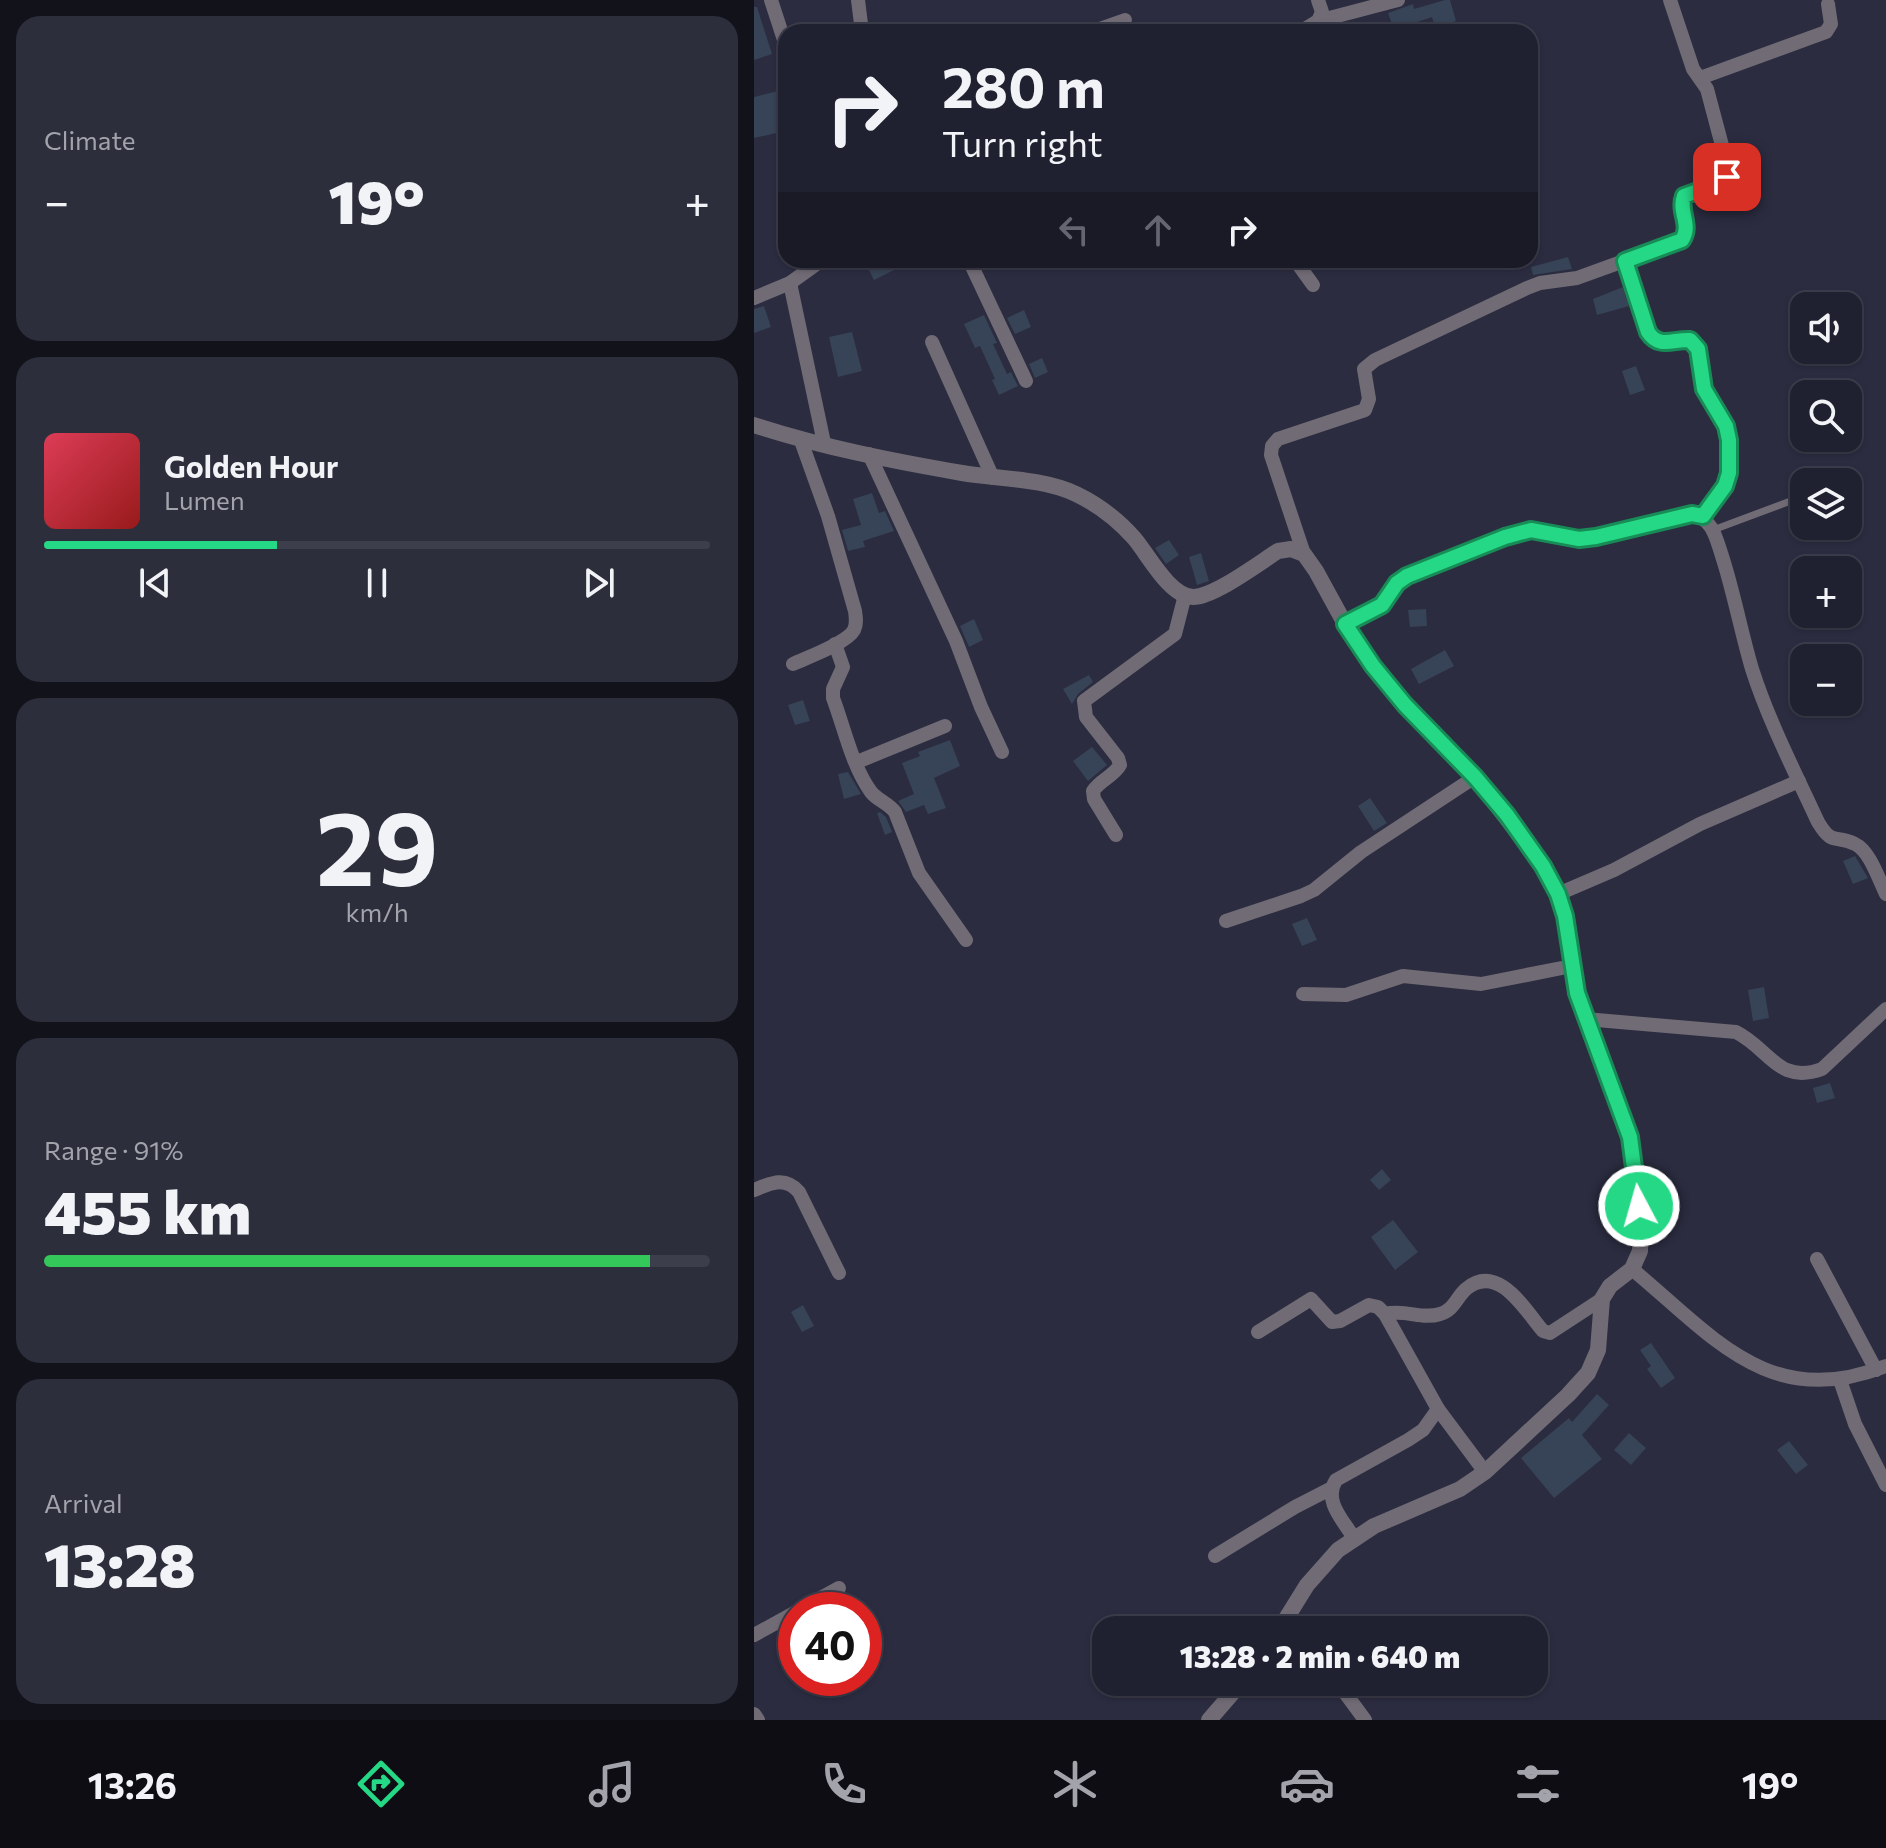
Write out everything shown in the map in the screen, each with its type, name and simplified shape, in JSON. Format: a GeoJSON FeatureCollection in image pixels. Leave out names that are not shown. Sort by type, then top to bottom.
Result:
{"type":"FeatureCollection","features":[{"type":"Feature","properties":{"kind":"street"},"geometry":{"type":"LineString","coordinates":[[771,0],[779,24]]}},
{"type":"Feature","properties":{"kind":"street"},"geometry":{"type":"LineString","coordinates":[[858,0],[861,24]]}},
{"type":"Feature","properties":{"kind":"street"},"geometry":{"type":"LineString","coordinates":[[1318,0],[1322,12],[1318,21]]}},
{"type":"Feature","properties":{"kind":"street"},"geometry":{"type":"LineString","coordinates":[[1313,24],[1398,0]]}},
{"type":"Feature","properties":{"kind":"street"},"geometry":{"type":"LineString","coordinates":[[1385,1314],[1400,1310],[1437,1316],[1455,1305],[1473,1284],[1486,1281],[1508,1288],[1543,1331],[1550,1333],[1602,1299],[1610,1286],[1632,1269],[1640,1251],[1641,1228],[1630,1137],[1585,1019],[1558,894],[1543,866],[1475,777],[1397,695],[1345,624],[1304,554],[1271,455],[1272,446],[1278,439],[1365,410],[1369,399],[1364,369],[1375,360],[1527,288],[1577,278],[1682,240],[1687,227],[1681,208],[1684,196],[1719,183],[1727,177],[1728,168],[1707,89],[1693,69],[1670,0]]}},
{"type":"Feature","properties":{"kind":"street"},"geometry":{"type":"LineString","coordinates":[[1700,78],[1826,32],[1831,24],[1828,4]]}},
{"type":"Feature","properties":{"kind":"street"},"geometry":{"type":"LineString","coordinates":[[1114,24],[1125,20]]}},
{"type":"Feature","properties":{"kind":"street"},"geometry":{"type":"LineString","coordinates":[[1625,261],[1648,332],[1660,344],[1690,340],[1698,349],[1704,389],[1726,426],[1729,473],[1725,486],[1703,516]]}},
{"type":"Feature","properties":{"kind":"street"},"geometry":{"type":"LineString","coordinates":[[754,298],[790,283],[811,268]]}},
{"type":"Feature","properties":{"kind":"street"},"geometry":{"type":"LineString","coordinates":[[973,268],[1026,381]]}},
{"type":"Feature","properties":{"kind":"street"},"geometry":{"type":"LineString","coordinates":[[1301,268],[1313,285]]}},
{"type":"Feature","properties":{"kind":"street"},"geometry":{"type":"LineString","coordinates":[[790,283],[824,443]]}},
{"type":"Feature","properties":{"kind":"street"},"geometry":{"type":"LineString","coordinates":[[932,342],[993,478]]}},
{"type":"Feature","properties":{"kind":"street"},"geometry":{"type":"LineString","coordinates":[[754,425],[869,454],[1074,493],[1103,510],[1133,537],[1171,586],[1185,595],[1194,597],[1211,591],[1278,551],[1291,549],[1304,554]]}},
{"type":"Feature","properties":{"kind":"street"},"geometry":{"type":"LineString","coordinates":[[793,664],[852,634],[857,625],[828,516],[800,438]]}},
{"type":"Feature","properties":{"kind":"street"},"geometry":{"type":"LineString","coordinates":[[869,454],[956,641],[1002,752]]}},
{"type":"Feature","properties":{"kind":"street"},"geometry":{"type":"LineString","coordinates":[[1345,624],[1382,605],[1397,583],[1407,576],[1505,537],[1531,530],[1579,539],[1692,514],[1703,516],[1713,530],[1766,708],[1799,781],[1825,833],[1833,840],[1854,843],[1861,849],[1886,894]]}},
{"type":"Feature","properties":{"kind":"street"},"geometry":{"type":"LineString","coordinates":[[1116,835],[1094,799],[1093,791],[1120,765],[1118,758],[1086,717],[1084,701],[1166,644],[1175,634],[1185,595]]}},
{"type":"Feature","properties":{"kind":"street"},"geometry":{"type":"LineString","coordinates":[[835,644],[843,667],[839,682],[833,689],[833,698],[857,762],[872,794],[889,804],[895,812],[919,873],[966,940]]}},
{"type":"Feature","properties":{"kind":"street"},"geometry":{"type":"LineString","coordinates":[[857,762],[945,726]]}},
{"type":"Feature","properties":{"kind":"street"},"geometry":{"type":"LineString","coordinates":[[1226,921],[1314,890],[1361,852],[1475,777]]}},
{"type":"Feature","properties":{"kind":"street"},"geometry":{"type":"LineString","coordinates":[[1558,894],[1614,870],[1700,824],[1799,781]]}},
{"type":"Feature","properties":{"kind":"street"},"geometry":{"type":"LineString","coordinates":[[1303,994],[1346,995],[1403,976],[1481,984],[1572,966]]}},
{"type":"Feature","properties":{"kind":"street"},"geometry":{"type":"LineString","coordinates":[[1585,1019],[1736,1032],[1751,1039],[1784,1070],[1809,1073],[1822,1069],[1886,1009]]}},
{"type":"Feature","properties":{"kind":"street"},"geometry":{"type":"LineString","coordinates":[[754,1190],[780,1181],[792,1184],[799,1192],[839,1273]]}},
{"type":"Feature","properties":{"kind":"street"},"geometry":{"type":"LineString","coordinates":[[1632,1269],[1752,1366],[1792,1379],[1840,1380],[1881,1368],[1817,1259]]}},
{"type":"Feature","properties":{"kind":"street"},"geometry":{"type":"LineString","coordinates":[[1258,1332],[1311,1299],[1332,1322],[1340,1321],[1369,1305],[1378,1307],[1385,1314],[1438,1409],[1485,1472]]}},
{"type":"Feature","properties":{"kind":"street"},"geometry":{"type":"LineString","coordinates":[[1291,1616],[1321,1566],[1354,1538],[1399,1513],[1460,1489],[1485,1472],[1520,1442],[1588,1373],[1598,1350],[1602,1299]]}},
{"type":"Feature","properties":{"kind":"street"},"geometry":{"type":"LineString","coordinates":[[1840,1380],[1855,1424],[1886,1485]]}},
{"type":"Feature","properties":{"kind":"street"},"geometry":{"type":"LineString","coordinates":[[1215,1556],[1423,1430],[1438,1409]]}},
{"type":"Feature","properties":{"kind":"street"},"geometry":{"type":"LineString","coordinates":[[1330,1489],[1331,1501],[1354,1538]]}},
{"type":"Feature","properties":{"kind":"street"},"geometry":{"type":"LineString","coordinates":[[832,1592],[839,1588]]}},
{"type":"Feature","properties":{"kind":"street"},"geometry":{"type":"LineString","coordinates":[[754,1635],[778,1622]]}},
{"type":"Feature","properties":{"kind":"street"},"geometry":{"type":"LineString","coordinates":[[1209,1720],[1230,1696]]}},
{"type":"Feature","properties":{"kind":"street"},"geometry":{"type":"LineString","coordinates":[[1347,1696],[1365,1720]]}},
{"type":"Feature","properties":{"kind":"street"},"geometry":{"type":"LineString","coordinates":[[754,1714],[758,1720]]}},
{"type":"Feature","properties":{"kind":"lane"},"geometry":{"type":"LineString","coordinates":[[1713,530],[1790,501]]}},
{"type":"Feature","properties":{"kind":"building"},"geometry":{"type":"Polygon","coordinates":[[[1450,0],[1456,21],[1434,24],[1432,17],[1412,24],[1392,24],[1388,13],[1413,4],[1414,9],[1450,0]]]}},
{"type":"Feature","properties":{"kind":"building"},"geometry":{"type":"Polygon","coordinates":[[[754,7],[757,7],[772,54],[754,60],[754,7]]]}},
{"type":"Feature","properties":{"kind":"building"},"geometry":{"type":"Polygon","coordinates":[[[778,91],[778,133],[754,138],[754,97],[778,91]]]}},
{"type":"Feature","properties":{"kind":"building"},"geometry":{"type":"Polygon","coordinates":[[[1568,257],[1572,269],[1533,275],[1531,268],[1538,268],[1538,265],[1568,257]]]}},
{"type":"Feature","properties":{"kind":"building"},"geometry":{"type":"Polygon","coordinates":[[[868,268],[896,269],[874,280],[868,268]]]}},
{"type":"Feature","properties":{"kind":"building"},"geometry":{"type":"Polygon","coordinates":[[[1623,287],[1629,306],[1597,315],[1593,299],[1623,287]]]}},
{"type":"Feature","properties":{"kind":"building"},"geometry":{"type":"Polygon","coordinates":[[[764,306],[771,327],[754,333],[754,309],[764,306]]]}},
{"type":"Feature","properties":{"kind":"building"},"geometry":{"type":"Polygon","coordinates":[[[1024,310],[1031,327],[1015,334],[1007,318],[1024,310]]]}},
{"type":"Feature","properties":{"kind":"building"},"geometry":{"type":"Polygon","coordinates":[[[984,315],[1007,374],[1011,372],[1018,386],[999,395],[980,346],[975,348],[964,324],[984,315]]]}},
{"type":"Feature","properties":{"kind":"building"},"geometry":{"type":"Polygon","coordinates":[[[852,332],[862,371],[838,377],[829,337],[852,332]]]}},
{"type":"Feature","properties":{"kind":"building"},"geometry":{"type":"Polygon","coordinates":[[[1042,358],[1048,372],[1035,378],[1029,364],[1042,358]]]}},
{"type":"Feature","properties":{"kind":"building"},"geometry":{"type":"Polygon","coordinates":[[[1636,366],[1645,390],[1630,395],[1622,371],[1636,366]]]}},
{"type":"Feature","properties":{"kind":"building"},"geometry":{"type":"Polygon","coordinates":[[[872,493],[879,513],[885,511],[894,531],[863,541],[865,547],[848,551],[842,530],[861,525],[853,499],[872,493]]]}},
{"type":"Feature","properties":{"kind":"building"},"geometry":{"type":"Polygon","coordinates":[[[1169,540],[1179,555],[1166,564],[1155,548],[1169,540]]]}},
{"type":"Feature","properties":{"kind":"building"},"geometry":{"type":"Polygon","coordinates":[[[1201,553],[1209,581],[1197,585],[1189,557],[1201,553]]]}},
{"type":"Feature","properties":{"kind":"building"},"geometry":{"type":"Polygon","coordinates":[[[1426,609],[1427,626],[1410,627],[1408,610],[1426,609]]]}},
{"type":"Feature","properties":{"kind":"building"},"geometry":{"type":"Polygon","coordinates":[[[974,619],[983,640],[969,647],[960,626],[974,619]]]}},
{"type":"Feature","properties":{"kind":"building"},"geometry":{"type":"Polygon","coordinates":[[[1445,650],[1454,666],[1419,684],[1411,669],[1445,650]]]}},
{"type":"Feature","properties":{"kind":"building"},"geometry":{"type":"Polygon","coordinates":[[[1089,675],[1093,682],[1078,694],[1072,704],[1063,689],[1089,675]]]}},
{"type":"Feature","properties":{"kind":"building"},"geometry":{"type":"Polygon","coordinates":[[[803,700],[810,721],[795,725],[788,705],[803,700]]]}},
{"type":"Feature","properties":{"kind":"building"},"geometry":{"type":"Polygon","coordinates":[[[950,740],[960,766],[934,778],[946,808],[928,814],[924,805],[906,812],[898,801],[914,794],[902,763],[920,756],[918,752],[950,740]]]}},
{"type":"Feature","properties":{"kind":"building"},"geometry":{"type":"Polygon","coordinates":[[[1092,747],[1107,765],[1088,781],[1073,761],[1092,747]]]}},
{"type":"Feature","properties":{"kind":"building"},"geometry":{"type":"Polygon","coordinates":[[[848,772],[861,794],[844,799],[838,774],[848,772]]]}},
{"type":"Feature","properties":{"kind":"building"},"geometry":{"type":"Polygon","coordinates":[[[1370,798],[1387,823],[1374,831],[1358,806],[1370,798]]]}},
{"type":"Feature","properties":{"kind":"building"},"geometry":{"type":"Polygon","coordinates":[[[877,813],[886,817],[892,832],[885,835],[877,813]]]}},
{"type":"Feature","properties":{"kind":"building"},"geometry":{"type":"Polygon","coordinates":[[[1855,856],[1868,878],[1853,884],[1843,861],[1855,856]]]}},
{"type":"Feature","properties":{"kind":"building"},"geometry":{"type":"Polygon","coordinates":[[[1307,918],[1317,940],[1302,946],[1292,924],[1307,918]]]}},
{"type":"Feature","properties":{"kind":"building"},"geometry":{"type":"Polygon","coordinates":[[[1764,987],[1769,1018],[1753,1021],[1748,990],[1764,987]]]}},
{"type":"Feature","properties":{"kind":"building"},"geometry":{"type":"Polygon","coordinates":[[[1830,1083],[1835,1098],[1817,1103],[1813,1088],[1830,1083]]]}},
{"type":"Feature","properties":{"kind":"building"},"geometry":{"type":"Polygon","coordinates":[[[1382,1169],[1391,1180],[1379,1190],[1370,1180],[1382,1169]]]}},
{"type":"Feature","properties":{"kind":"building"},"geometry":{"type":"Polygon","coordinates":[[[1393,1220],[1418,1252],[1395,1270],[1371,1237],[1393,1220]]]}},
{"type":"Feature","properties":{"kind":"building"},"geometry":{"type":"Polygon","coordinates":[[[803,1305],[814,1326],[802,1332],[791,1312],[803,1305]]]}},
{"type":"Feature","properties":{"kind":"building"},"geometry":{"type":"Polygon","coordinates":[[[1651,1343],[1675,1378],[1661,1388],[1647,1369],[1651,1366],[1640,1350],[1651,1343]]]}},
{"type":"Feature","properties":{"kind":"building"},"geometry":{"type":"Polygon","coordinates":[[[1597,1394],[1609,1405],[1582,1435],[1602,1459],[1554,1498],[1521,1458],[1569,1418],[1572,1422],[1597,1394]]]}},
{"type":"Feature","properties":{"kind":"building"},"geometry":{"type":"Polygon","coordinates":[[[1629,1433],[1646,1448],[1631,1465],[1614,1450],[1629,1433]]]}},
{"type":"Feature","properties":{"kind":"building"},"geometry":{"type":"Polygon","coordinates":[[[1789,1441],[1808,1465],[1796,1474],[1777,1450],[1789,1441]]]}},
{"type":"Feature","properties":{"kind":"route"},"geometry":{"type":"LineString","coordinates":[[1639,1206],[1630,1137],[1577,993],[1571,946],[1558,894],[1543,866],[1507,815],[1405,705],[1373,666],[1345,624],[1382,605],[1397,583],[1407,576],[1505,537],[1541,530],[1579,539],[1692,514],[1703,516],[1725,486],[1729,473],[1726,426],[1700,379],[1698,349],[1690,340],[1660,344],[1648,332],[1625,261],[1682,240],[1687,227],[1681,208],[1684,196],[1727,177]]}}]}
